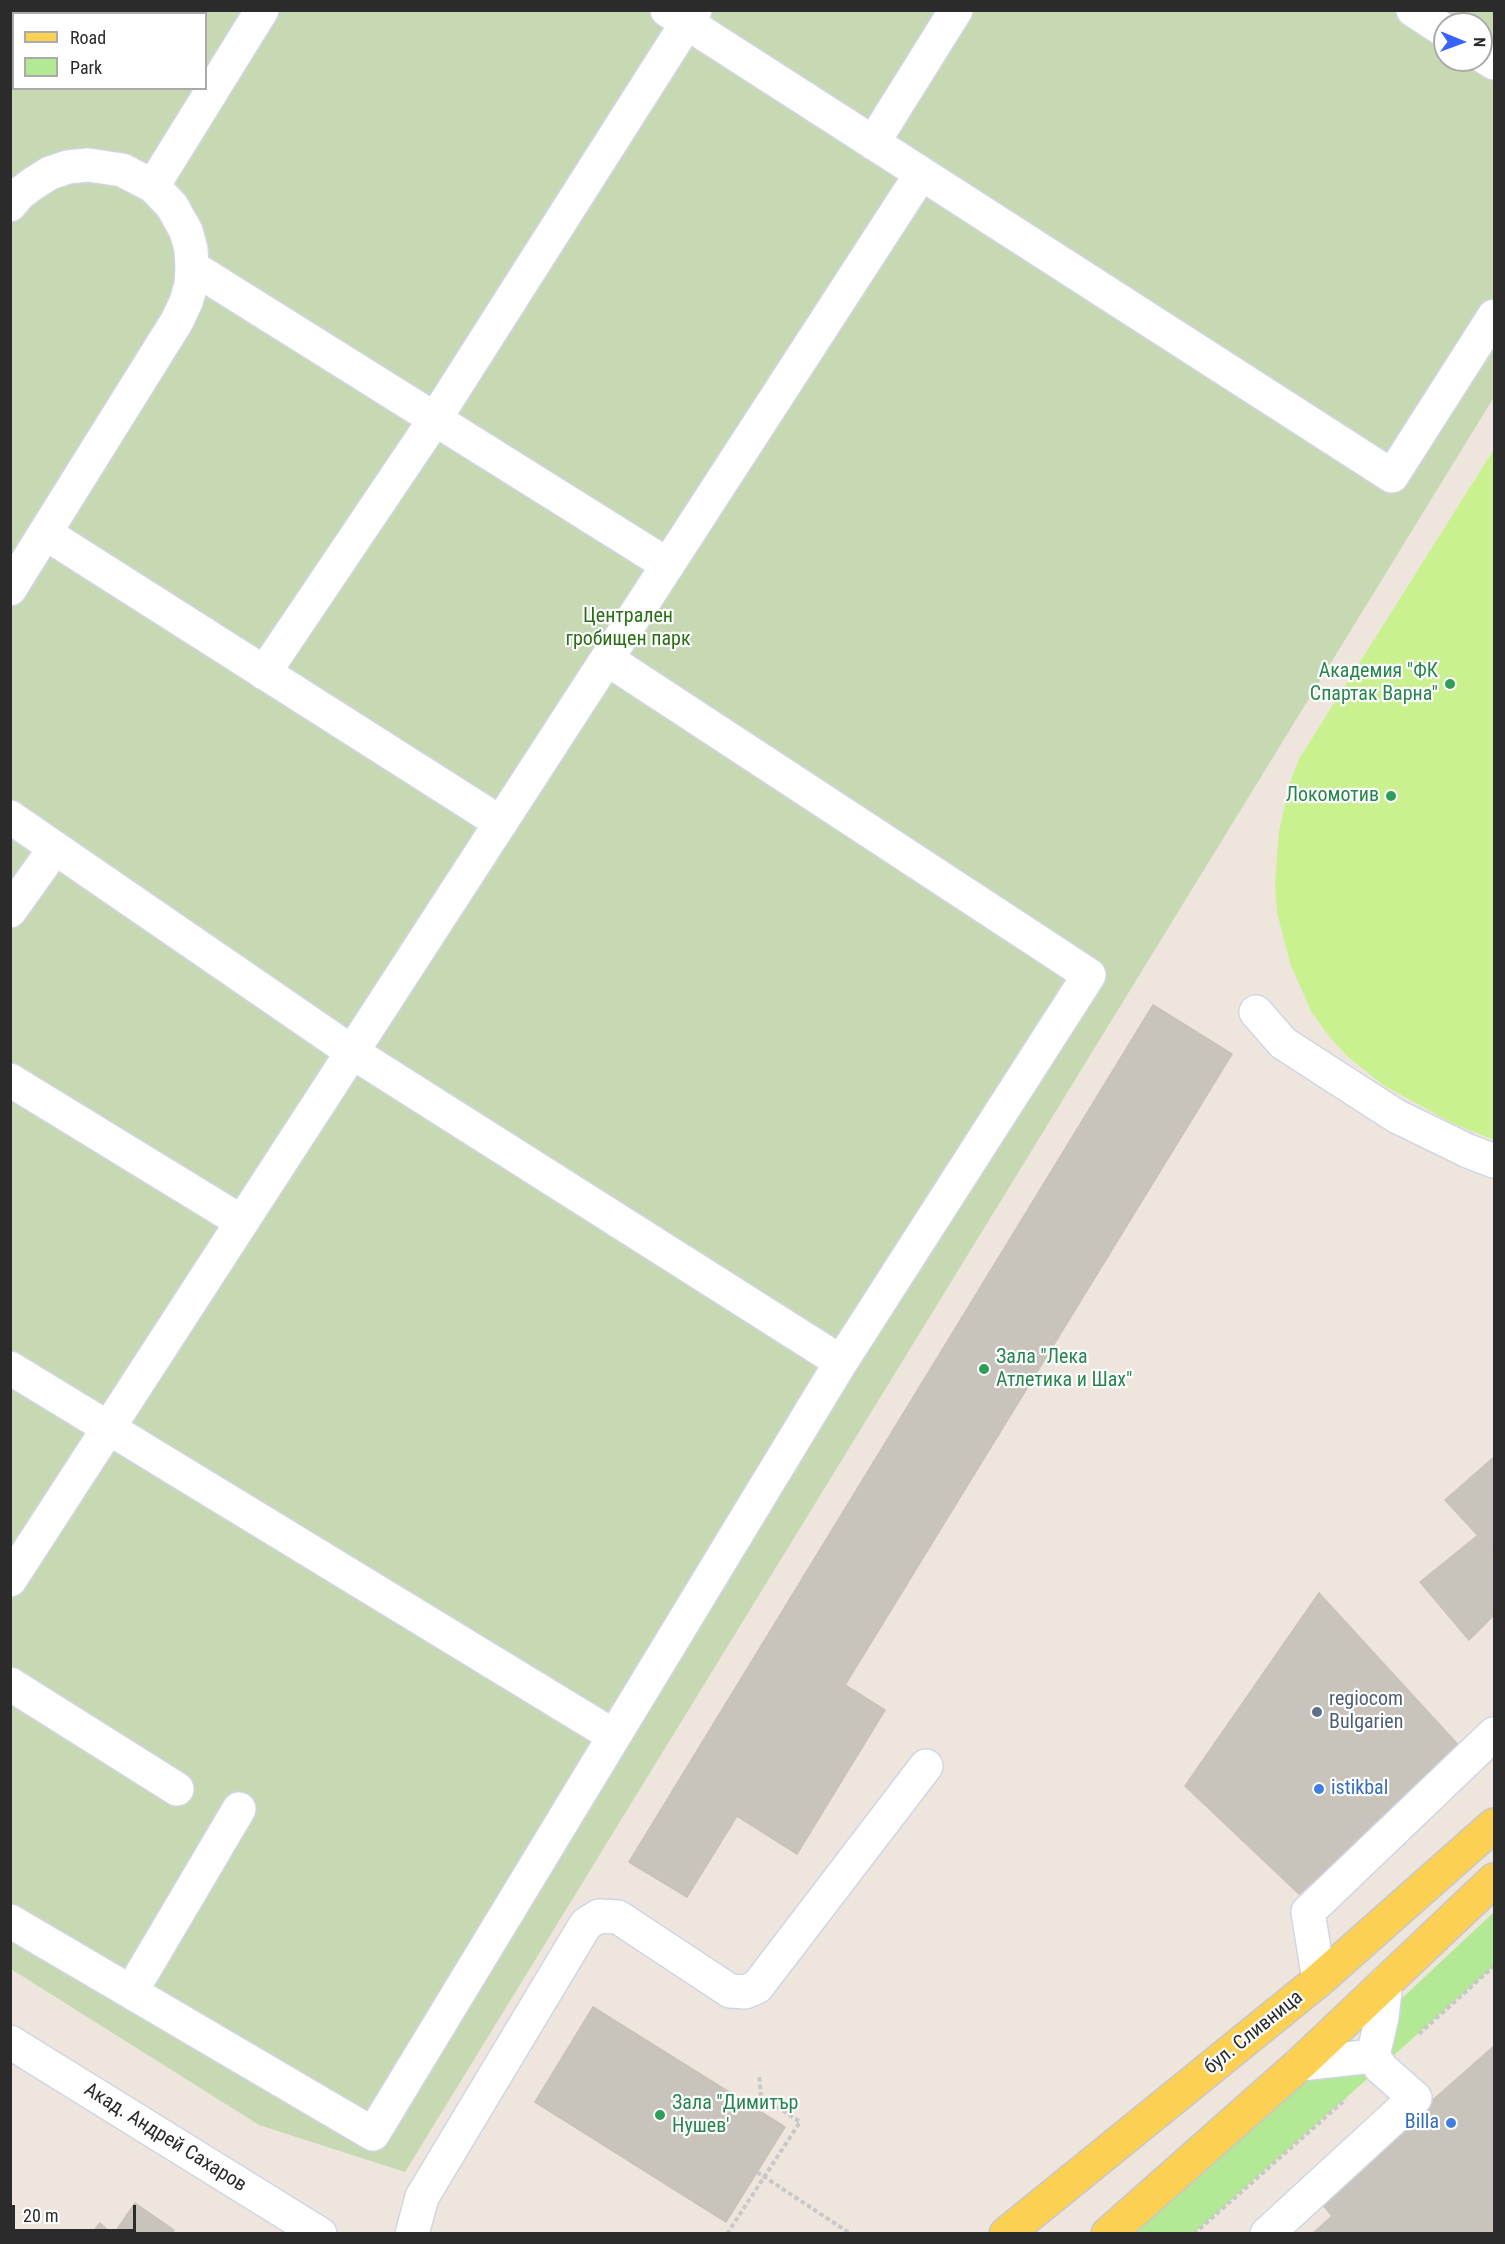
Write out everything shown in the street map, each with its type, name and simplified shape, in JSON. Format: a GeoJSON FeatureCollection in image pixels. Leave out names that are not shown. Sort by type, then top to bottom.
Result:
{"type":"FeatureCollection","features":[{"type":"Feature","properties":{"kind":"main road","name":"бул. Сливница"},"geometry":{"type":"LineString","coordinates":[[1006,2234],[1319,1980],[1494,1825]]}},
{"type":"Feature","properties":{"kind":"main road"},"geometry":{"type":"LineString","coordinates":[[1108,2234],[1300,2064],[1494,1880]]}},
{"type":"Feature","properties":{"kind":"street"},"geometry":{"type":"LineString","coordinates":[[153,186],[262,10]]}},
{"type":"Feature","properties":{"kind":"street"},"geometry":{"type":"LineString","coordinates":[[873,143],[957,10]]}},
{"type":"Feature","properties":{"kind":"street"},"geometry":{"type":"LineString","coordinates":[[1413,10],[1433,23]]}},
{"type":"Feature","properties":{"kind":"street"},"geometry":{"type":"LineString","coordinates":[[264,673],[435,419],[683,15],[873,143],[1392,476],[1494,316]]}},
{"type":"Feature","properties":{"kind":"street"},"geometry":{"type":"LineString","coordinates":[[10,205],[33,183],[50,173],[68,167],[88,165],[122,170],[153,186],[172,206],[186,231],[191,249],[192,267],[191,285],[177,321],[10,589]]}},
{"type":"Feature","properties":{"kind":"street"},"geometry":{"type":"LineString","coordinates":[[10,1580],[921,174]]}},
{"type":"Feature","properties":{"kind":"street"},"geometry":{"type":"LineString","coordinates":[[192,267],[668,565]]}},
{"type":"Feature","properties":{"kind":"street"},"geometry":{"type":"LineString","coordinates":[[45,533],[501,823]]}},
{"type":"Feature","properties":{"kind":"street"},"geometry":{"type":"LineString","coordinates":[[10,1922],[373,2134],[841,1362],[1089,975],[607,659]]}},
{"type":"Feature","properties":{"kind":"street"},"geometry":{"type":"LineString","coordinates":[[10,817],[352,1053],[841,1362]]}},
{"type":"Feature","properties":{"kind":"street"},"geometry":{"type":"LineString","coordinates":[[10,911],[55,848]]}},
{"type":"Feature","properties":{"kind":"street"},"geometry":{"type":"LineString","coordinates":[[1256,1012],[1283,1043],[1396,1116],[1468,1152],[1494,1161]]}},
{"type":"Feature","properties":{"kind":"street"},"geometry":{"type":"LineString","coordinates":[[10,1080],[242,1222]]}},
{"type":"Feature","properties":{"kind":"street"},"geometry":{"type":"LineString","coordinates":[[10,1368],[614,1736]]}},
{"type":"Feature","properties":{"kind":"street"},"geometry":{"type":"LineString","coordinates":[[10,1684],[177,1789]]}},
{"type":"Feature","properties":{"kind":"street"},"geometry":{"type":"LineString","coordinates":[[1319,1980],[1308,1912],[1494,1734]]}},
{"type":"Feature","properties":{"kind":"street"},"geometry":{"type":"LineString","coordinates":[[412,2234],[422,2197],[586,1924],[599,1916],[618,1917],[730,1991],[744,1992],[757,1987],[927,1766]]}},
{"type":"Feature","properties":{"kind":"street"},"geometry":{"type":"LineString","coordinates":[[131,1992],[239,1809]]}},
{"type":"Feature","properties":{"kind":"street"},"geometry":{"type":"LineString","coordinates":[[1267,2234],[1415,2098],[1381,2068],[1373,2056],[1382,2017],[1386,1982]]}},
{"type":"Feature","properties":{"kind":"street","name":"Акад. Андрей Сахаров"},"geometry":{"type":"LineString","coordinates":[[10,2042],[320,2234]]}},
{"type":"Feature","properties":{"kind":"street"},"geometry":{"type":"LineString","coordinates":[[1300,2064],[1373,2056]]}},
{"type":"Feature","properties":{"kind":"path"},"geometry":{"type":"LineString","coordinates":[[727,2234],[800,2122],[761,2096],[759,2074]]}},
{"type":"Feature","properties":{"kind":"path"},"geometry":{"type":"LineString","coordinates":[[757,2172],[850,2234]]}},
{"type":"Feature","properties":{"kind":"green space","name":"Централен гробищен парк"},"geometry":{"type":"Polygon","coordinates":[[[10,11],[1494,11],[1494,397],[405,2172],[259,2125],[11,1969],[10,11]]]}},
{"type":"Feature","properties":{"kind":"green space","name":"Локомотив"},"geometry":{"type":"Polygon","coordinates":[[[1494,449],[1494,1140],[1452,1123],[1383,1085],[1346,1055],[1327,1034],[1311,1011],[1290,963],[1277,912],[1275,884],[1279,831],[1290,783],[1299,759],[1494,449]]]}},
{"type":"Feature","properties":{"kind":"green space"},"geometry":{"type":"Polygon","coordinates":[[[1494,1912],[1494,1966],[1194,2233],[1108,2234],[1300,2064],[1373,2056],[1382,2017],[1494,1912]]]}},
{"type":"Feature","properties":{"kind":"building","name":"Зала \"Лека Атлетика и Шах\""},"geometry":{"type":"Polygon","coordinates":[[[1153,1005],[1232,1054],[845,1685],[885,1710],[797,1854],[737,1816],[687,1897],[629,1862],[1153,1005]]]}},
{"type":"Feature","properties":{"kind":"building"},"geometry":{"type":"Polygon","coordinates":[[[1494,1457],[1494,1553],[1445,1500],[1494,1457]]]}},
{"type":"Feature","properties":{"kind":"building"},"geometry":{"type":"Polygon","coordinates":[[[1478,1535],[1494,1553],[1494,1615],[1469,1640],[1420,1582],[1478,1535]]]}},
{"type":"Feature","properties":{"kind":"building"},"geometry":{"type":"Polygon","coordinates":[[[1319,1593],[1462,1749],[1299,1894],[1185,1786],[1319,1593]]]}},
{"type":"Feature","properties":{"kind":"building","name":"Зала \"Димитър Нушев'"},"geometry":{"type":"Polygon","coordinates":[[[593,2007],[785,2127],[726,2222],[535,2102],[593,2007]]]}},
{"type":"Feature","properties":{"kind":"building","name":"Billa"},"geometry":{"type":"Polygon","coordinates":[[[1494,2046],[1494,2234],[1312,2234],[1332,2216],[1319,2200],[1494,2046]]]}},
{"type":"Feature","properties":{"kind":"building"},"geometry":{"type":"Polygon","coordinates":[[[135,2203],[174,2230],[172,2234],[114,2234],[135,2203]]]}},
{"type":"Feature","properties":{"kind":"building"},"geometry":{"type":"Polygon","coordinates":[[[100,2223],[112,2234],[91,2234],[100,2223]]]}},
{"type":"Feature","properties":{"kind":"place","name":"Академия \"ФК Спартак Варна\""},"geometry":{"type":"Point","coordinates":[1450,684]}},
{"type":"Feature","properties":{"kind":"place","name":"Локомотив"},"geometry":{"type":"Point","coordinates":[1391,796]}},
{"type":"Feature","properties":{"kind":"place","name":"Зала \"Лека Атлетика и Шах\""},"geometry":{"type":"Point","coordinates":[984,1369]}},
{"type":"Feature","properties":{"kind":"place","name":"regiocom Bulgarien"},"geometry":{"type":"Point","coordinates":[1317,1712]}},
{"type":"Feature","properties":{"kind":"place","name":"istikbal"},"geometry":{"type":"Point","coordinates":[1319,1789]}},
{"type":"Feature","properties":{"kind":"place","name":"Зала \"Димитър Нушев'"},"geometry":{"type":"Point","coordinates":[660,2115]}},
{"type":"Feature","properties":{"kind":"place","name":"Billa"},"geometry":{"type":"Point","coordinates":[1451,2123]}}]}
